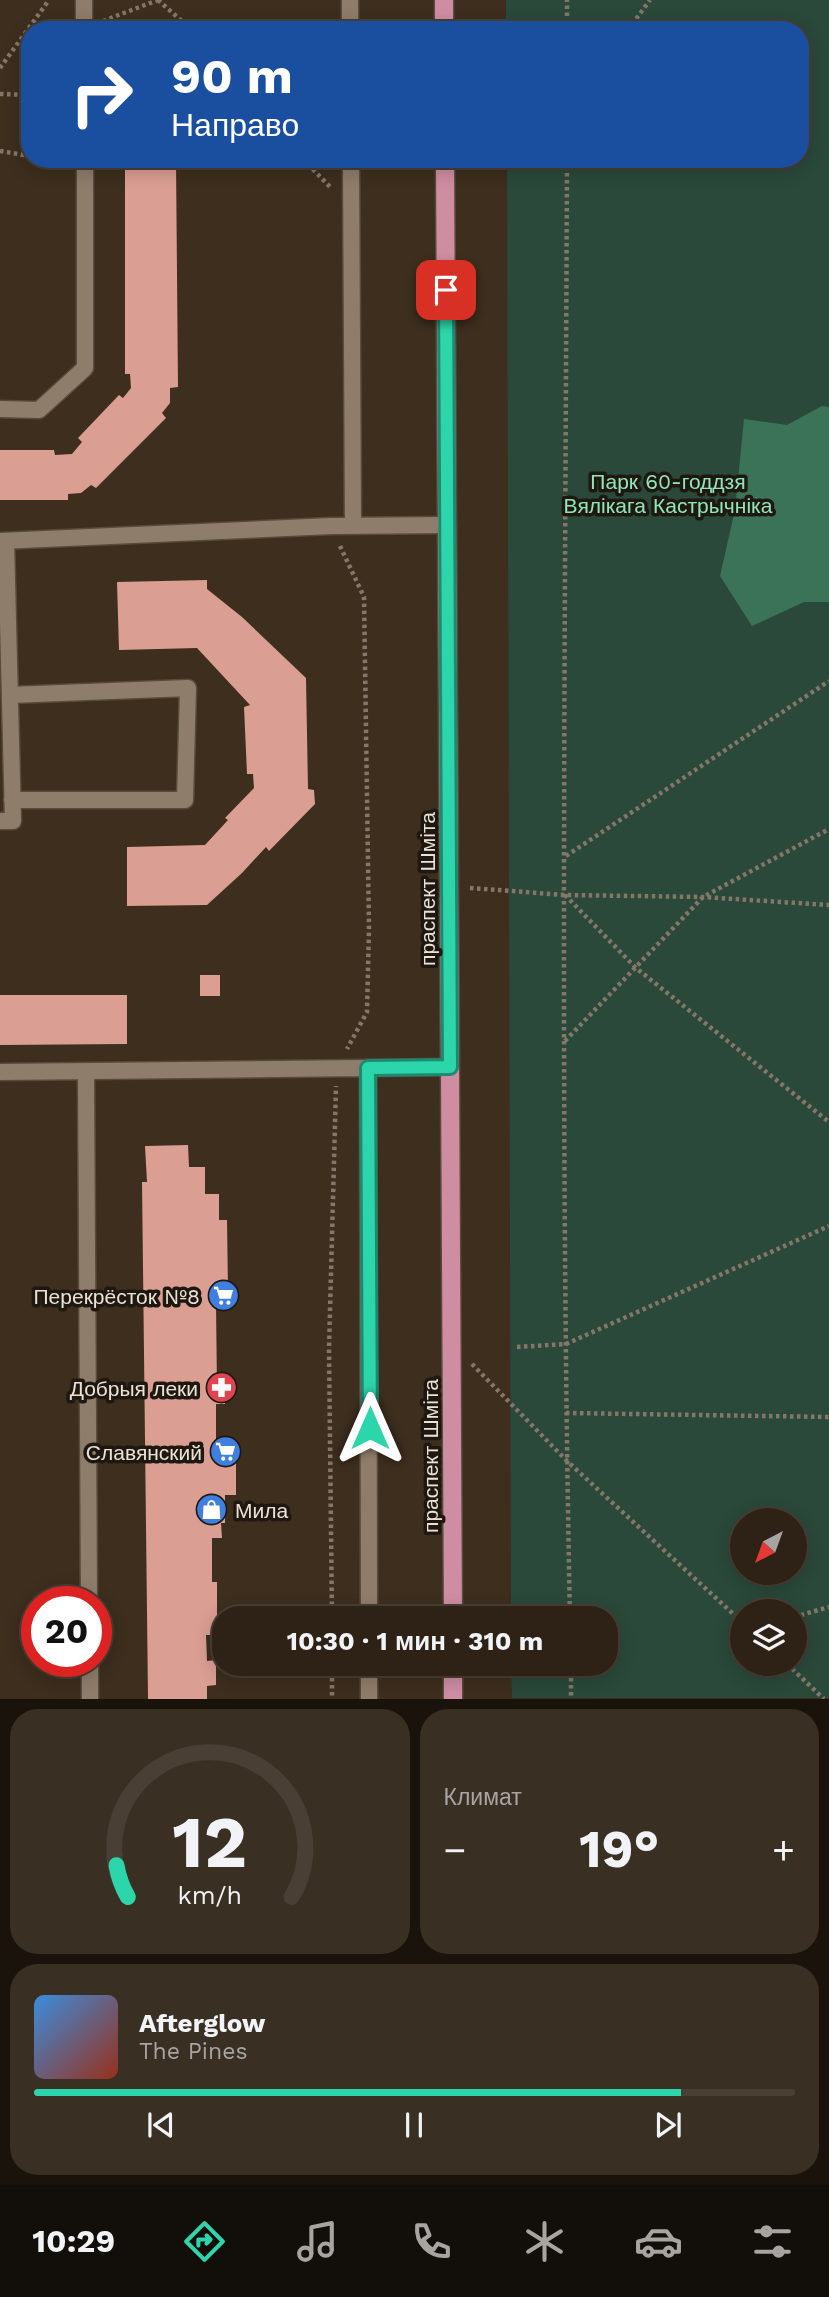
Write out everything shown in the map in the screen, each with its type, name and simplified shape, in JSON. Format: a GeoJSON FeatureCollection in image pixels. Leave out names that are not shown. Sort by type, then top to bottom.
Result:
{"type":"FeatureCollection","features":[{"type":"Feature","properties":{"kind":"main road"},"geometry":{"type":"LineString","coordinates":[[444,0],[444,21]]}},
{"type":"Feature","properties":{"kind":"main road","name":"праспект Шміта"},"geometry":{"type":"LineString","coordinates":[[445,168],[453,1606]]}},
{"type":"Feature","properties":{"kind":"main road"},"geometry":{"type":"LineString","coordinates":[[453,1676],[453,1699]]}},
{"type":"Feature","properties":{"kind":"lane"},"geometry":{"type":"LineString","coordinates":[[84,0],[84,21]]}},
{"type":"Feature","properties":{"kind":"lane"},"geometry":{"type":"LineString","coordinates":[[350,0],[350,21]]}},
{"type":"Feature","properties":{"kind":"lane"},"geometry":{"type":"LineString","coordinates":[[0,409],[39,410],[85,368],[85,168]]}},
{"type":"Feature","properties":{"kind":"lane"},"geometry":{"type":"LineString","coordinates":[[351,168],[353,526]]}},
{"type":"Feature","properties":{"kind":"lane"},"geometry":{"type":"LineString","coordinates":[[0,821],[13,821],[3,541],[331,526],[448,525]]}},
{"type":"Feature","properties":{"kind":"lane"},"geometry":{"type":"LineString","coordinates":[[10,695],[188,688],[185,800],[12,800]]}},
{"type":"Feature","properties":{"kind":"lane"},"geometry":{"type":"LineString","coordinates":[[0,1072],[450,1067]]}},
{"type":"Feature","properties":{"kind":"lane"},"geometry":{"type":"LineString","coordinates":[[368,1068],[369,1606]]}},
{"type":"Feature","properties":{"kind":"lane"},"geometry":{"type":"LineString","coordinates":[[86,1072],[89,1586]]}},
{"type":"Feature","properties":{"kind":"lane"},"geometry":{"type":"LineString","coordinates":[[369,1676],[369,1699]]}},
{"type":"Feature","properties":{"kind":"lane"},"geometry":{"type":"LineString","coordinates":[[90,1677],[90,1699]]}},
{"type":"Feature","properties":{"kind":"path"},"geometry":{"type":"LineString","coordinates":[[34,21],[49,0]]}},
{"type":"Feature","properties":{"kind":"path"},"geometry":{"type":"LineString","coordinates":[[104,21],[158,0],[184,21]]}},
{"type":"Feature","properties":{"kind":"path"},"geometry":{"type":"LineString","coordinates":[[567,0],[567,21]]}},
{"type":"Feature","properties":{"kind":"path"},"geometry":{"type":"LineString","coordinates":[[635,21],[650,0]]}},
{"type":"Feature","properties":{"kind":"path"},"geometry":{"type":"LineString","coordinates":[[0,68],[21,39]]}},
{"type":"Feature","properties":{"kind":"path"},"geometry":{"type":"LineString","coordinates":[[0,94],[21,94]]}},
{"type":"Feature","properties":{"kind":"path"},"geometry":{"type":"LineString","coordinates":[[0,151],[21,154]]}},
{"type":"Feature","properties":{"kind":"path"},"geometry":{"type":"LineString","coordinates":[[312,168],[335,192],[334,181]]}},
{"type":"Feature","properties":{"kind":"path"},"geometry":{"type":"LineString","coordinates":[[566,168],[565,1041],[566,1413],[570,1606]]}},
{"type":"Feature","properties":{"kind":"path"},"geometry":{"type":"LineString","coordinates":[[331,526],[364,597],[369,928],[367,1012],[337,1068],[329,1349],[332,1606]]}},
{"type":"Feature","properties":{"kind":"path"},"geometry":{"type":"LineString","coordinates":[[565,856],[829,681]]}},
{"type":"Feature","properties":{"kind":"path"},"geometry":{"type":"LineString","coordinates":[[565,1041],[704,897],[829,830]]}},
{"type":"Feature","properties":{"kind":"path"},"geometry":{"type":"LineString","coordinates":[[451,886],[565,895],[704,897],[829,905]]}},
{"type":"Feature","properties":{"kind":"path"},"geometry":{"type":"LineString","coordinates":[[565,895],[636,968],[829,1122]]}},
{"type":"Feature","properties":{"kind":"path"},"geometry":{"type":"LineString","coordinates":[[517,1347],[566,1344],[829,1226]]}},
{"type":"Feature","properties":{"kind":"path"},"geometry":{"type":"LineString","coordinates":[[453,1345],[567,1461],[730,1611]]}},
{"type":"Feature","properties":{"kind":"path"},"geometry":{"type":"LineString","coordinates":[[566,1413],[829,1417]]}},
{"type":"Feature","properties":{"kind":"path"},"geometry":{"type":"LineString","coordinates":[[807,1613],[829,1607]]}},
{"type":"Feature","properties":{"kind":"path"},"geometry":{"type":"LineString","coordinates":[[332,1676],[332,1699]]}},
{"type":"Feature","properties":{"kind":"path"},"geometry":{"type":"LineString","coordinates":[[571,1676],[572,1699]]}},
{"type":"Feature","properties":{"kind":"path"},"geometry":{"type":"LineString","coordinates":[[800,1676],[824,1699]]}},
{"type":"Feature","properties":{"kind":"green space","name":"Парк 60-годдзя Вялікага Кастрычніка"},"geometry":{"type":"Polygon","coordinates":[[[506,0],[829,0],[829,1698],[512,1698],[511,1676],[618,1676],[618,1606],[511,1606],[507,168],[809,168],[809,21],[506,21],[506,0]]]}},
{"type":"Feature","properties":{"kind":"green space"},"geometry":{"type":"Polygon","coordinates":[[[822,406],[829,407],[829,602],[804,602],[752,626],[720,576],[735,510],[744,419],[787,425],[822,406]]]}},
{"type":"Feature","properties":{"kind":"building"},"geometry":{"type":"Polygon","coordinates":[[[125,168],[176,168],[178,387],[170,388],[170,403],[162,413],[166,418],[96,488],[91,485],[81,493],[68,494],[68,500],[0,500],[0,450],[54,450],[55,455],[72,454],[82,442],[78,438],[119,395],[123,398],[131,388],[130,374],[125,374],[125,168]]]}},
{"type":"Feature","properties":{"kind":"building"},"geometry":{"type":"Polygon","coordinates":[[[207,580],[207,589],[242,617],[306,678],[308,789],[314,790],[315,804],[269,851],[266,847],[207,905],[127,906],[127,847],[205,845],[228,820],[225,818],[254,788],[253,774],[247,774],[244,707],[250,705],[197,648],[119,650],[117,582],[207,580]]]}},
{"type":"Feature","properties":{"kind":"building"},"geometry":{"type":"Polygon","coordinates":[[[200,975],[220,975],[220,996],[200,996],[200,975]]]}},
{"type":"Feature","properties":{"kind":"building"},"geometry":{"type":"Polygon","coordinates":[[[0,995],[127,995],[127,1044],[0,1045],[0,995]]]}},
{"type":"Feature","properties":{"kind":"building"},"geometry":{"type":"Polygon","coordinates":[[[188,1145],[189,1167],[205,1167],[205,1194],[219,1194],[219,1220],[227,1220],[228,1290],[216,1303],[217,1389],[224,1389],[225,1404],[216,1404],[216,1452],[236,1452],[236,1495],[225,1495],[222,1538],[212,1538],[212,1582],[217,1582],[217,1606],[212,1606],[212,1635],[206,1635],[207,1661],[212,1660],[212,1676],[216,1676],[216,1685],[207,1686],[207,1699],[148,1699],[142,1182],[147,1182],[145,1146],[188,1145]]]}},
{"type":"Feature","properties":{"kind":"place","name":"Перекрёсток №8"},"geometry":{"type":"Point","coordinates":[223,1296]}},
{"type":"Feature","properties":{"kind":"place","name":"Добрыя леки"},"geometry":{"type":"Point","coordinates":[221,1388]}},
{"type":"Feature","properties":{"kind":"place","name":"Славянский"},"geometry":{"type":"Point","coordinates":[225,1452]}},
{"type":"Feature","properties":{"kind":"place","name":"Мила"},"geometry":{"type":"Point","coordinates":[212,1510]}},
{"type":"Feature","properties":{"kind":"route"},"geometry":{"type":"LineString","coordinates":[[370,1428],[368,1068],[450,1067],[446,290]]}}]}
